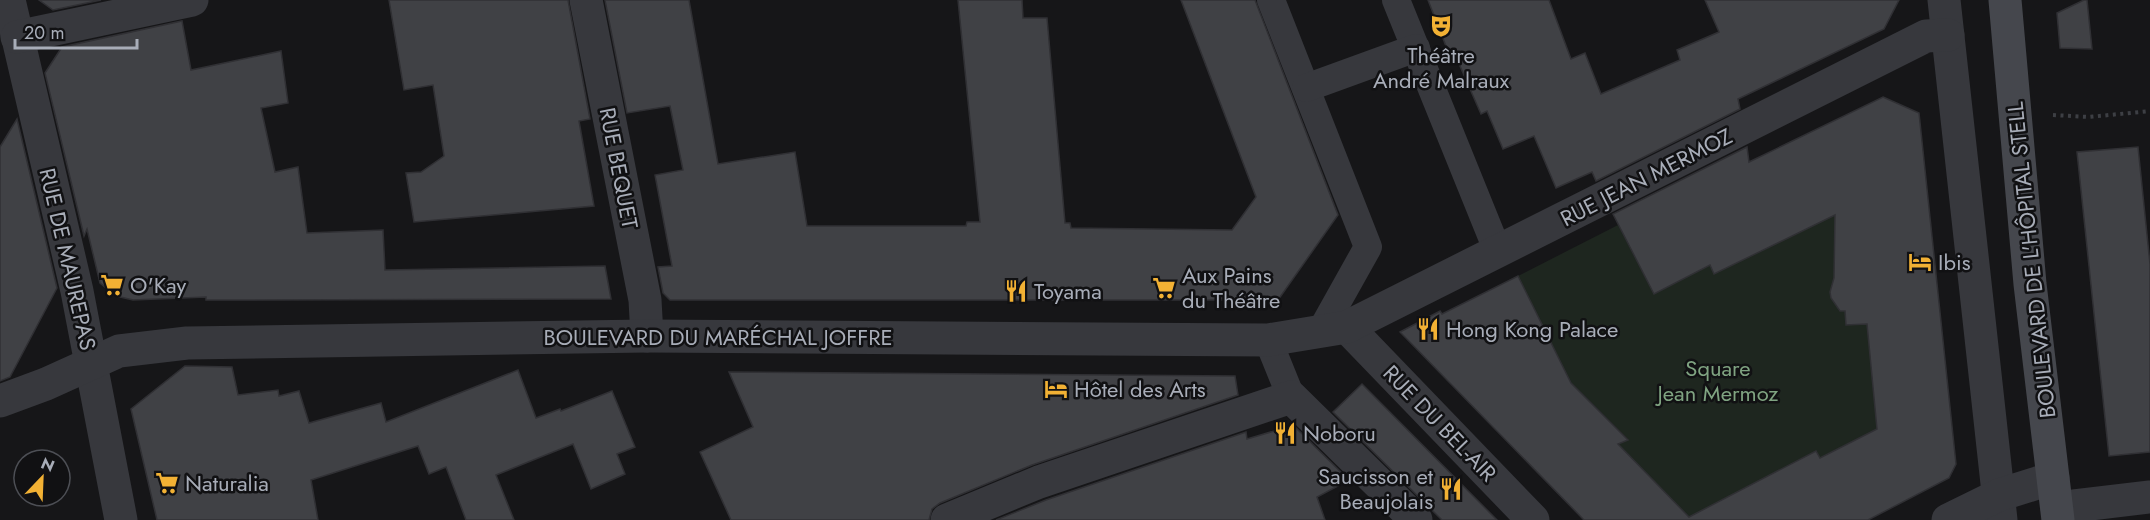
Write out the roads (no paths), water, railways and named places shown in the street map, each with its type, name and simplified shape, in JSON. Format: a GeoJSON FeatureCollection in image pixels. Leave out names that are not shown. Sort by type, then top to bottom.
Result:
{"type":"FeatureCollection","features":[{"type":"Feature","properties":{"kind":"main road","name":"BOULEVARD DE L'HÔPITAL STELL"},"geometry":{"type":"LineString","coordinates":[[2005,0],[2030,284],[2056,502]]}},
{"type":"Feature","properties":{"kind":"street","name":"RUE DE MAUREPAS"},"geometry":{"type":"LineString","coordinates":[[9,0],[77,291],[121,520]]}},
{"type":"Feature","properties":{"kind":"street"},"geometry":{"type":"LineString","coordinates":[[17,37],[192,0]]}},
{"type":"Feature","properties":{"kind":"street","name":"RUE BEQUET"},"geometry":{"type":"LineString","coordinates":[[586,0],[645,300],[647,336]]}},
{"type":"Feature","properties":{"kind":"street"},"geometry":{"type":"LineString","coordinates":[[1271,0],[1368,247],[1334,329]]}},
{"type":"Feature","properties":{"kind":"street"},"geometry":{"type":"LineString","coordinates":[[1396,0],[1498,252]]}},
{"type":"Feature","properties":{"kind":"street"},"geometry":{"type":"LineString","coordinates":[[1944,0],[2000,507]]}},
{"type":"Feature","properties":{"kind":"street","name":"RUE JEAN MERMOZ"},"geometry":{"type":"LineString","coordinates":[[1334,329],[1498,252],[1926,36],[1948,34]]}},
{"type":"Feature","properties":{"kind":"street"},"geometry":{"type":"LineString","coordinates":[[1306,88],[1416,48]]}},
{"type":"Feature","properties":{"kind":"street","name":"BOULEVARD DU MARÉCHAL JOFFRE"},"geometry":{"type":"LineString","coordinates":[[0,401],[46,384],[119,351],[187,343],[647,336],[1268,340],[1334,329]]}},
{"type":"Feature","properties":{"kind":"street","name":"RUE DU BEL-AIR"},"geometry":{"type":"LineString","coordinates":[[1334,329],[1533,520]]}},
{"type":"Feature","properties":{"kind":"street"},"geometry":{"type":"LineString","coordinates":[[1268,340],[1291,397],[1416,520]]}},
{"type":"Feature","properties":{"kind":"street"},"geometry":{"type":"LineString","coordinates":[[947,520],[1039,482],[1291,397]]}},
{"type":"Feature","properties":{"kind":"street"},"geometry":{"type":"LineString","coordinates":[[1948,520],[2000,507],[2150,497]]}},
{"type":"Feature","properties":{"kind":"place","name":"Théâtre André Malraux"},"geometry":{"type":"Point","coordinates":[1441,26]}},
{"type":"Feature","properties":{"kind":"place","name":"Ibis"},"geometry":{"type":"Point","coordinates":[1920,262]}},
{"type":"Feature","properties":{"kind":"place","name":"O'Kay"},"geometry":{"type":"Point","coordinates":[112,285]}},
{"type":"Feature","properties":{"kind":"place","name":"Aux Pains du Théâtre"},"geometry":{"type":"Point","coordinates":[1164,288]}},
{"type":"Feature","properties":{"kind":"place","name":"Toyama"},"geometry":{"type":"Point","coordinates":[1016,291]}},
{"type":"Feature","properties":{"kind":"place","name":"Hong Kong Palace"},"geometry":{"type":"Point","coordinates":[1428,329]}},
{"type":"Feature","properties":{"kind":"place","name":"Hôtel des Arts"},"geometry":{"type":"Point","coordinates":[1056,389]}},
{"type":"Feature","properties":{"kind":"place","name":"Noboru"},"geometry":{"type":"Point","coordinates":[1285,433]}},
{"type":"Feature","properties":{"kind":"place","name":"Naturalia"},"geometry":{"type":"Point","coordinates":[167,483]}},
{"type":"Feature","properties":{"kind":"place","name":"Saucisson et Beaujolais"},"geometry":{"type":"Point","coordinates":[1451,489]}},
{"type":"Feature","properties":{"kind":"park label","name":"Square Jean Mermoz"},"geometry":{"type":"Point","coordinates":[1718,380]}}]}
